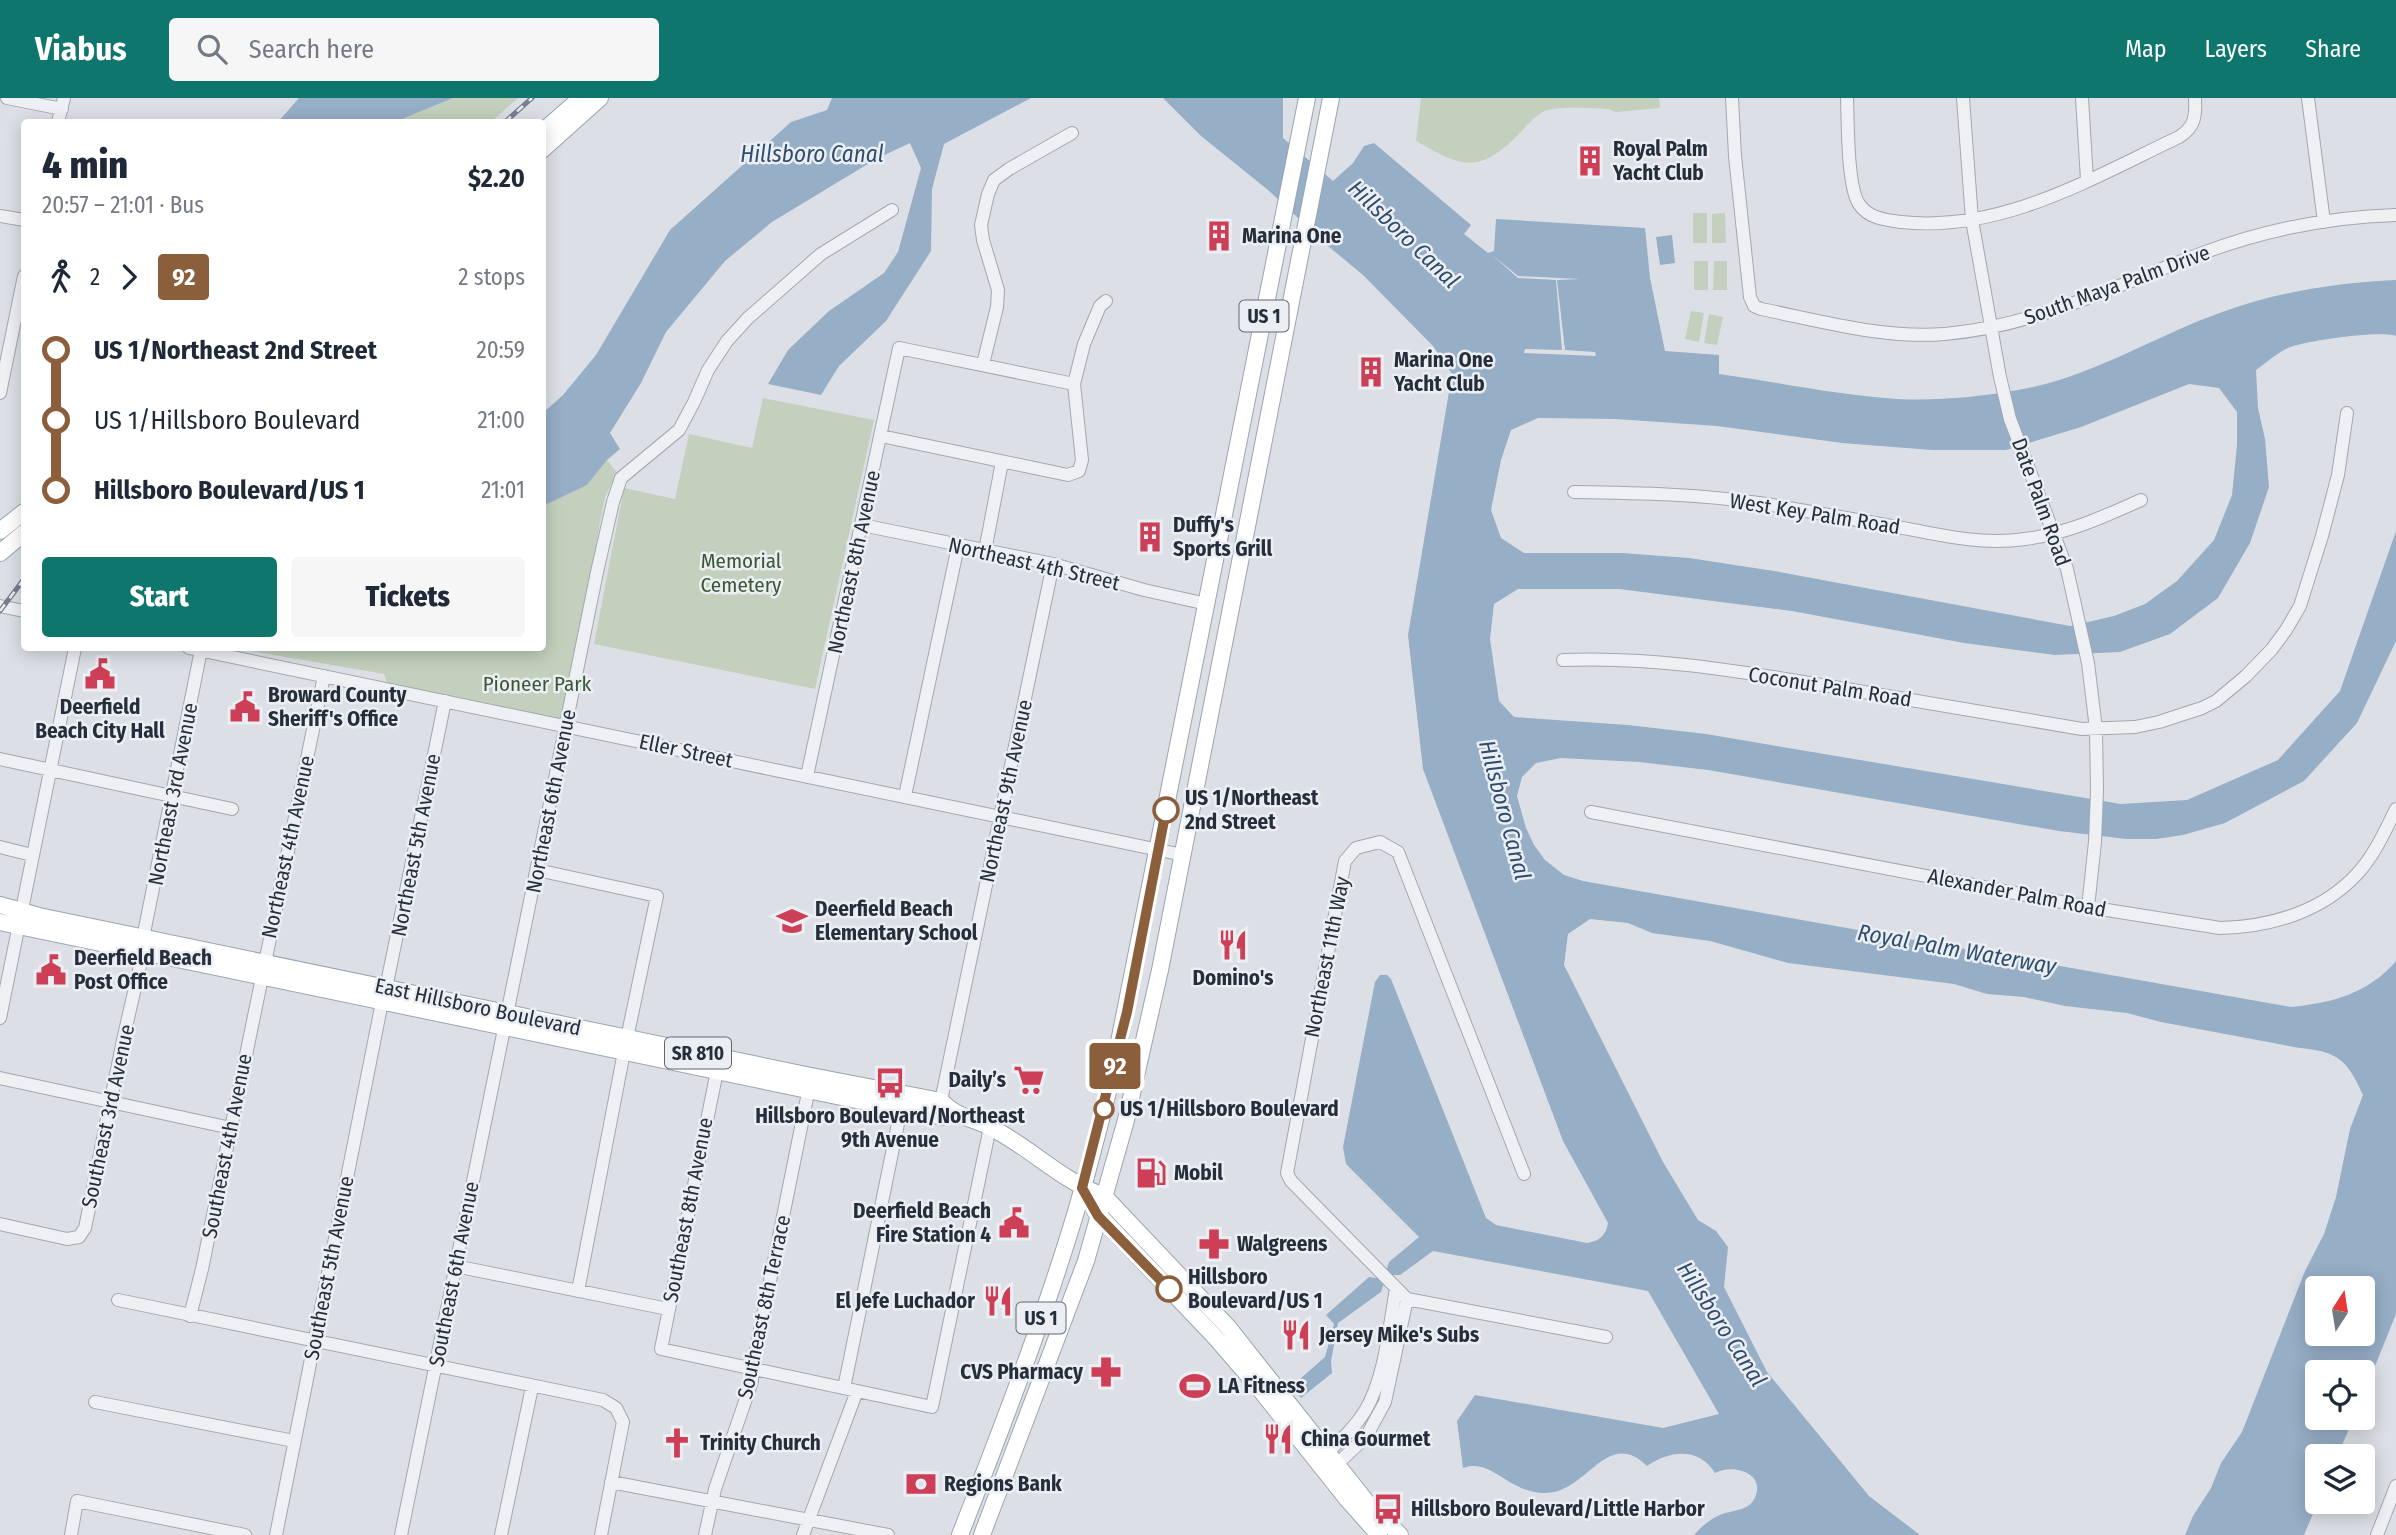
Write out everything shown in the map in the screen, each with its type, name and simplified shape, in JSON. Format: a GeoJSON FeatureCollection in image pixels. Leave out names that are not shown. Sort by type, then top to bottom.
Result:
{"type":"FeatureCollection","features":[{"type":"Feature","properties":{"kind":"main road"},"geometry":{"type":"LineString","coordinates":[[546,129],[581,98]]}},
{"type":"Feature","properties":{"kind":"main road"},"geometry":{"type":"LineString","coordinates":[[546,146],[600,98]]}},
{"type":"Feature","properties":{"kind":"main road","name":"US 1"},"geometry":{"type":"LineString","coordinates":[[960,1535],[1039,1324],[1082,1188],[1123,1028],[1307,98]]}},
{"type":"Feature","properties":{"kind":"main road","name":"US 1"},"geometry":{"type":"LineString","coordinates":[[982,1535],[1086,1261],[1126,1120],[1146,1035],[1247,533],[1331,98]]}},
{"type":"Feature","properties":{"kind":"main road"},"geometry":{"type":"LineString","coordinates":[[1237,456],[1242,477],[1255,491]]}},
{"type":"Feature","properties":{"kind":"main road"},"geometry":{"type":"LineString","coordinates":[[1228,498],[1241,508],[1247,533]]}},
{"type":"Feature","properties":{"kind":"main road"},"geometry":{"type":"LineString","coordinates":[[0,533],[21,515]]}},
{"type":"Feature","properties":{"kind":"main road"},"geometry":{"type":"LineString","coordinates":[[0,553],[21,536]]}},
{"type":"Feature","properties":{"kind":"main road"},"geometry":{"type":"LineString","coordinates":[[1198,651],[1204,675],[1216,684]]}},
{"type":"Feature","properties":{"kind":"main road","name":"East Hillsboro Boulevard"},"geometry":{"type":"LineString","coordinates":[[0,905],[19,918],[143,945],[626,1045],[675,1048],[901,1109],[943,1116],[947,1106]]}},
{"type":"Feature","properties":{"kind":"main road","name":"East Hillsboro Boulevard"},"geometry":{"type":"LineString","coordinates":[[0,922],[19,918]]}},
{"type":"Feature","properties":{"kind":"main road","name":"East Hillsboro Boulevard"},"geometry":{"type":"LineString","coordinates":[[626,1045],[656,1059],[717,1071],[810,1083],[947,1106],[1042,1159],[1082,1188],[1104,1196],[1222,1332],[1254,1382],[1379,1535]]}},
{"type":"Feature","properties":{"kind":"main road"},"geometry":{"type":"LineString","coordinates":[[656,1059],[669,1054],[675,1048]]}},
{"type":"Feature","properties":{"kind":"main road","name":"East Hillsboro Boulevard"},"geometry":{"type":"LineString","coordinates":[[1082,1188],[1098,1216],[1194,1315],[1222,1332]]}},
{"type":"Feature","properties":{"kind":"main road"},"geometry":{"type":"LineString","coordinates":[[1086,1261],[1106,1242],[1128,1246]]}},
{"type":"Feature","properties":{"kind":"main road"},"geometry":{"type":"LineString","coordinates":[[1222,1332],[1244,1348],[1369,1504],[1400,1535]]}},
{"type":"Feature","properties":{"kind":"main road"},"geometry":{"type":"LineString","coordinates":[[1305,1447],[1325,1462],[1333,1458]]}},
{"type":"Feature","properties":{"kind":"street"},"geometry":{"type":"LineString","coordinates":[[8,98],[63,104]]}},
{"type":"Feature","properties":{"kind":"street","name":"South Maya Palm Drive"},"geometry":{"type":"LineString","coordinates":[[1732,98],[1749,292],[1754,306],[1892,333],[1945,334],[2028,320],[2238,241],[2324,222],[2396,215]]}},
{"type":"Feature","properties":{"kind":"street"},"geometry":{"type":"LineString","coordinates":[[1847,98],[1854,196],[1867,213],[1886,220],[1920,223],[1972,220],[2022,209],[2087,180],[2187,132],[2193,122],[2195,98]]}},
{"type":"Feature","properties":{"kind":"street","name":"Date Palm Road"},"geometry":{"type":"LineString","coordinates":[[1963,98],[1972,220],[2000,377],[2010,419],[2067,569],[2088,663],[2096,729],[2097,791],[2088,907]]}},
{"type":"Feature","properties":{"kind":"street"},"geometry":{"type":"LineString","coordinates":[[2082,98],[2087,180]]}},
{"type":"Feature","properties":{"kind":"street"},"geometry":{"type":"LineString","coordinates":[[2308,98],[2324,222]]}},
{"type":"Feature","properties":{"kind":"street"},"geometry":{"type":"LineString","coordinates":[[1072,133],[994,180],[981,225],[998,290],[997,307],[983,364],[1074,384]]}},
{"type":"Feature","properties":{"kind":"street","name":"Northeast 6th Avenue"},"geometry":{"type":"LineString","coordinates":[[506,1020],[597,572],[621,478],[679,430],[708,370],[727,341],[748,318],[821,254],[892,210]]}},
{"type":"Feature","properties":{"kind":"street"},"geometry":{"type":"LineString","coordinates":[[0,216],[21,220]]}},
{"type":"Feature","properties":{"kind":"street"},"geometry":{"type":"LineString","coordinates":[[0,393],[21,290]]}},
{"type":"Feature","properties":{"kind":"street"},"geometry":{"type":"LineString","coordinates":[[881,436],[1068,475],[1079,471],[1082,460],[1074,384],[1084,344],[1100,306],[1106,302]]}},
{"type":"Feature","properties":{"kind":"street","name":"Northeast 8th Avenue"},"geometry":{"type":"LineString","coordinates":[[807,776],[899,348],[983,364]]}},
{"type":"Feature","properties":{"kind":"street","name":"Coconut Palm Road"},"geometry":{"type":"LineString","coordinates":[[1563,660],[1610,659],[1698,666],[2082,729],[2135,727],[2159,722],[2216,701],[2246,676],[2286,630],[2300,606],[2322,536],[2338,475],[2347,413]]}},
{"type":"Feature","properties":{"kind":"street"},"geometry":{"type":"LineString","coordinates":[[985,551],[1002,462]]}},
{"type":"Feature","properties":{"kind":"street","name":"West Key Palm Road"},"geometry":{"type":"LineString","coordinates":[[1574,492],[1669,493],[1709,497],[1979,540],[2024,539],[2054,534],[2102,518],[2141,500]]}},
{"type":"Feature","properties":{"kind":"street"},"geometry":{"type":"LineString","coordinates":[[0,533],[21,522]]}},
{"type":"Feature","properties":{"kind":"street","name":"Northeast 4th Street"},"geometry":{"type":"LineString","coordinates":[[862,525],[1053,564],[1144,590],[1207,604]]}},
{"type":"Feature","properties":{"kind":"street"},"geometry":{"type":"LineString","coordinates":[[905,796],[958,546]]}},
{"type":"Feature","properties":{"kind":"street","name":"Northeast 9th Avenue"},"geometry":{"type":"LineString","coordinates":[[947,1106],[1000,816],[1053,564]]}},
{"type":"Feature","properties":{"kind":"street"},"geometry":{"type":"LineString","coordinates":[[0,606],[21,610]]}},
{"type":"Feature","properties":{"kind":"street"},"geometry":{"type":"LineString","coordinates":[[0,1017],[74,651]]}},
{"type":"Feature","properties":{"kind":"street","name":"Northeast 3rd Avenue"},"geometry":{"type":"LineString","coordinates":[[143,945],[172,796],[195,651]]}},
{"type":"Feature","properties":{"kind":"street","name":"Eller Street"},"geometry":{"type":"LineString","coordinates":[[205,651],[1182,855]]}},
{"type":"Feature","properties":{"kind":"street","name":"Northeast 4th Avenue"},"geometry":{"type":"LineString","coordinates":[[263,970],[324,676]]}},
{"type":"Feature","properties":{"kind":"street","name":"Northeast 5th Avenue"},"geometry":{"type":"LineString","coordinates":[[384,995],[445,701]]}},
{"type":"Feature","properties":{"kind":"street"},"geometry":{"type":"LineString","coordinates":[[0,758],[232,809]]}},
{"type":"Feature","properties":{"kind":"street","name":"Alexander Palm Road"},"geometry":{"type":"LineString","coordinates":[[1591,813],[2088,907],[2220,928],[2277,921],[2312,907],[2344,886],[2358,873],[2396,809]]}},
{"type":"Feature","properties":{"kind":"street","name":"Northeast 11th Way"},"geometry":{"type":"LineString","coordinates":[[1407,1298],[1291,1181],[1287,1173],[1287,1160],[1345,862],[1356,848],[1380,842],[1398,852],[1524,1174]]}},
{"type":"Feature","properties":{"kind":"street"},"geometry":{"type":"LineString","coordinates":[[0,848],[33,855]]}},
{"type":"Feature","properties":{"kind":"street"},"geometry":{"type":"LineString","coordinates":[[537,870],[657,896],[578,1291]]}},
{"type":"Feature","properties":{"kind":"street","name":"Southeast 3rd Avenue"},"geometry":{"type":"LineString","coordinates":[[0,1224],[67,1239],[79,1237],[85,1228],[143,945]]}},
{"type":"Feature","properties":{"kind":"street","name":"Southeast 4th Avenue"},"geometry":{"type":"LineString","coordinates":[[190,1316],[263,970]]}},
{"type":"Feature","properties":{"kind":"street","name":"Southeast 5th Avenue"},"geometry":{"type":"LineString","coordinates":[[276,1535],[384,995]]}},
{"type":"Feature","properties":{"kind":"street","name":"Southeast 6th Avenue"},"geometry":{"type":"LineString","coordinates":[[401,1535],[506,1020]]}},
{"type":"Feature","properties":{"kind":"street","name":"Southeast 8th Avenue"},"geometry":{"type":"LineString","coordinates":[[717,1071],[661,1349],[752,1370]]}},
{"type":"Feature","properties":{"kind":"street"},"geometry":{"type":"LineString","coordinates":[[0,1078],[231,1128]]}},
{"type":"Feature","properties":{"kind":"street","name":"Southeast 8th Terrace"},"geometry":{"type":"LineString","coordinates":[[705,1535],[711,1502],[752,1381],[752,1370],[810,1083]]}},
{"type":"Feature","properties":{"kind":"street"},"geometry":{"type":"LineString","coordinates":[[803,1535],[850,1390],[901,1109]]}},
{"type":"Feature","properties":{"kind":"street"},"geometry":{"type":"LineString","coordinates":[[752,1370],[932,1407],[990,1128]]}},
{"type":"Feature","properties":{"kind":"street"},"geometry":{"type":"LineString","coordinates":[[455,1266],[668,1309]]}},
{"type":"Feature","properties":{"kind":"street"},"geometry":{"type":"LineString","coordinates":[[1333,1458],[1366,1437],[1385,1402],[1393,1285]]}},
{"type":"Feature","properties":{"kind":"street"},"geometry":{"type":"LineString","coordinates":[[1333,1458],[1365,1410],[1388,1361],[1407,1298],[1606,1337]]}},
{"type":"Feature","properties":{"kind":"street"},"geometry":{"type":"LineString","coordinates":[[118,1300],[603,1400],[615,1408],[623,1422],[601,1535]]}},
{"type":"Feature","properties":{"kind":"street"},"geometry":{"type":"LineString","coordinates":[[501,1535],[532,1387]]}},
{"type":"Feature","properties":{"kind":"street"},"geometry":{"type":"LineString","coordinates":[[95,1402],[294,1441]]}},
{"type":"Feature","properties":{"kind":"street"},"geometry":{"type":"LineString","coordinates":[[1365,1410],[1377,1419]]}},
{"type":"Feature","properties":{"kind":"street"},"geometry":{"type":"LineString","coordinates":[[611,1482],[888,1535]]}},
{"type":"Feature","properties":{"kind":"street"},"geometry":{"type":"LineString","coordinates":[[2377,1535],[2396,1486]]}},
{"type":"Feature","properties":{"kind":"street"},"geometry":{"type":"LineString","coordinates":[[71,1535],[77,1501],[244,1535]]}},
{"type":"Feature","properties":{"kind":"green space"},"geometry":{"type":"Polygon","coordinates":[[[453,98],[518,98],[494,119],[402,119],[453,98]]]}},
{"type":"Feature","properties":{"kind":"green space"},"geometry":{"type":"Polygon","coordinates":[[[1421,98],[1659,98],[1660,108],[1616,112],[1584,108],[1549,110],[1536,117],[1490,157],[1467,163],[1444,156],[1416,141],[1421,98]]]}},
{"type":"Feature","properties":{"kind":"green space"},"geometry":{"type":"Polygon","coordinates":[[[1693,213],[1707,213],[1707,243],[1693,243],[1693,213]]]}},
{"type":"Feature","properties":{"kind":"green space"},"geometry":{"type":"Polygon","coordinates":[[[1725,213],[1726,243],[1712,243],[1712,214],[1725,213]]]}},
{"type":"Feature","properties":{"kind":"green space"},"geometry":{"type":"Polygon","coordinates":[[[1694,261],[1708,261],[1708,290],[1694,290],[1694,261]]]}},
{"type":"Feature","properties":{"kind":"green space"},"geometry":{"type":"Polygon","coordinates":[[[1714,261],[1727,261],[1727,290],[1713,290],[1714,261]]]}},
{"type":"Feature","properties":{"kind":"green space"},"geometry":{"type":"Polygon","coordinates":[[[1691,311],[1704,313],[1699,342],[1685,339],[1691,311]]]}},
{"type":"Feature","properties":{"kind":"green space"},"geometry":{"type":"Polygon","coordinates":[[[1709,314],[1723,317],[1717,345],[1704,343],[1709,314]]]}},
{"type":"Feature","properties":{"kind":"green space","name":"Memorial Cemetery"},"geometry":{"type":"Polygon","coordinates":[[[763,398],[874,420],[815,689],[594,644],[624,488],[675,499],[689,434],[752,448],[763,398]]]}},
{"type":"Feature","properties":{"kind":"green space","name":"Pioneer Park"},"geometry":{"type":"Polygon","coordinates":[[[607,460],[617,473],[605,497],[566,726],[389,689],[384,674],[251,651],[546,651],[546,505],[587,485],[607,460]]]}},
{"type":"Feature","properties":{"kind":"water"},"geometry":{"type":"Polygon","coordinates":[[[299,98],[453,98],[402,119],[281,119],[299,98]]]}},
{"type":"Feature","properties":{"kind":"water","name":"Hillsboro Canal"},"geometry":{"type":"Polygon","coordinates":[[[832,98],[1031,98],[944,144],[932,189],[931,251],[886,321],[839,366],[821,395],[768,384],[788,350],[829,311],[884,273],[898,252],[921,168],[910,143],[876,159],[772,222],[725,261],[666,332],[641,383],[610,433],[620,449],[607,460],[587,485],[546,505],[546,410],[563,395],[596,355],[670,230],[791,122],[827,110],[832,98]]]}},
{"type":"Feature","properties":{"kind":"water","name":"Royal Palm Waterway"},"geometry":{"type":"Polygon","coordinates":[[[1163,98],[1283,98],[1283,138],[1333,181],[1353,163],[1364,146],[1374,143],[1471,225],[1464,234],[1488,253],[1494,251],[1496,219],[1645,228],[1650,278],[1665,351],[1719,355],[1719,374],[1852,395],[1897,399],[1973,396],[2045,384],[2097,366],[2199,321],[2246,304],[2309,289],[2396,280],[2396,336],[2360,335],[2296,345],[2256,370],[2258,408],[2265,439],[2269,487],[2250,543],[2218,598],[2170,634],[2120,652],[2055,655],[1964,643],[1792,611],[1619,589],[1518,589],[1494,604],[1490,639],[1499,701],[1514,717],[1706,734],[2121,804],[2187,800],[2278,760],[2340,691],[2396,531],[2396,641],[2357,723],[2304,781],[2225,823],[2183,835],[2156,839],[2126,839],[2059,831],[1708,770],[1639,762],[1561,758],[1536,763],[1522,777],[1517,796],[1526,828],[1545,860],[1564,875],[1583,881],[2291,1007],[2348,995],[2373,982],[2396,961],[2396,1314],[2375,1366],[2375,1360],[2305,1360],[2305,1430],[2349,1430],[2342,1444],[2305,1444],[2305,1514],[2313,1514],[2304,1535],[2185,1535],[2193,1516],[2211,1488],[2221,1463],[2242,1432],[2305,1271],[2324,1234],[2336,1197],[2350,1129],[2363,1095],[2352,1073],[2340,1060],[2324,1052],[2161,1022],[2127,1013],[1987,994],[1954,984],[1788,963],[1710,941],[1652,933],[1628,923],[1590,919],[1568,934],[1564,965],[1663,1162],[1698,1220],[1716,1231],[1728,1247],[1724,1287],[1767,1372],[1869,1496],[1920,1535],[1694,1535],[1716,1517],[1750,1504],[1756,1495],[1757,1487],[1755,1480],[1744,1472],[1729,1469],[1715,1473],[1693,1455],[1674,1454],[1647,1466],[1634,1456],[1622,1453],[1600,1462],[1567,1487],[1554,1492],[1539,1493],[1515,1485],[1484,1468],[1463,1468],[1457,1421],[1475,1395],[1663,1428],[1719,1414],[1648,1291],[1433,1251],[1400,1275],[1394,1275],[1381,1292],[1338,1323],[1331,1361],[1332,1373],[1301,1398],[1294,1390],[1293,1385],[1325,1357],[1334,1324],[1326,1315],[1369,1277],[1376,1278],[1387,1268],[1389,1262],[1419,1237],[1346,1164],[1343,1147],[1375,982],[1380,975],[1387,975],[1391,979],[1486,1218],[1496,1225],[1587,1243],[1602,1237],[1608,1223],[1563,1141],[1423,769],[1408,635],[1452,374],[1433,346],[1363,275],[1268,190],[1201,136],[1163,98]],[[2189,384],[2081,427],[2006,450],[1932,450],[1842,443],[1717,426],[1616,419],[1538,418],[1511,430],[1501,460],[1491,510],[1501,538],[1524,553],[1622,553],[1689,558],[1774,571],[2070,626],[2114,616],[2145,604],[2177,581],[2214,540],[2232,495],[2237,445],[2237,412],[2219,388],[2189,384]]]}},
{"type":"Feature","properties":{"kind":"water"},"geometry":{"type":"Polygon","coordinates":[[[1672,235],[1675,263],[1660,265],[1656,237],[1672,235]]]}},
{"type":"Feature","properties":{"kind":"pier"},"geometry":{"type":"Polygon","coordinates":[[[1491,254],[1518,276],[1580,279],[1557,280],[1565,350],[1595,352],[1596,356],[1524,353],[1525,349],[1562,350],[1556,280],[1518,278],[1491,254]]]}},
{"type":"Feature","properties":{"kind":"railway"},"geometry":{"type":"LineString","coordinates":[[508,119],[532,98]]}},
{"type":"Feature","properties":{"kind":"railway"},"geometry":{"type":"LineString","coordinates":[[0,611],[21,583]]}},
{"type":"Feature","properties":{"kind":"bus line","name":"92"},"geometry":{"type":"LineString","coordinates":[[1166,810],[1127,1012],[1090,1167],[1082,1188],[1098,1216],[1169,1289]]}},
{"type":"Feature","properties":{"kind":"place","name":"Royal Palm Yacht Club"},"geometry":{"type":"Point","coordinates":[1590,161]}},
{"type":"Feature","properties":{"kind":"place","name":"Marina One"},"geometry":{"type":"Point","coordinates":[1219,236]}},
{"type":"Feature","properties":{"kind":"place","name":"Marina One Yacht Club"},"geometry":{"type":"Point","coordinates":[1371,372]}},
{"type":"Feature","properties":{"kind":"place","name":"Duffy's Sports Grill"},"geometry":{"type":"Point","coordinates":[1150,537]}},
{"type":"Feature","properties":{"kind":"place","name":"Deerfield Beach City Hall"},"geometry":{"type":"Point","coordinates":[100,674]}},
{"type":"Feature","properties":{"kind":"place","name":"Broward County Sheriff's Office"},"geometry":{"type":"Point","coordinates":[245,707]}},
{"type":"Feature","properties":{"kind":"place","name":"US 1/Northeast 2nd Street"},"geometry":{"type":"Point","coordinates":[1166,810]}},
{"type":"Feature","properties":{"kind":"place","name":"Deerfield Beach Elementary School"},"geometry":{"type":"Point","coordinates":[792,921]}},
{"type":"Feature","properties":{"kind":"place","name":"Domino's"},"geometry":{"type":"Point","coordinates":[1233,945]}},
{"type":"Feature","properties":{"kind":"place","name":"Deerfield Beach Post Office"},"geometry":{"type":"Point","coordinates":[51,970]}},
{"type":"Feature","properties":{"kind":"place","name":"Daily’s"},"geometry":{"type":"Point","coordinates":[1029,1080]}},
{"type":"Feature","properties":{"kind":"place","name":"Hillsboro Boulevard/Northeast 9th Avenue"},"geometry":{"type":"Point","coordinates":[890,1083]}},
{"type":"Feature","properties":{"kind":"place","name":"US 1/Hillsboro Boulevard"},"geometry":{"type":"Point","coordinates":[1104,1109]}},
{"type":"Feature","properties":{"kind":"place","name":"Mobil"},"geometry":{"type":"Point","coordinates":[1151,1173]}},
{"type":"Feature","properties":{"kind":"place","name":"Deerfield Beach Fire Station 4"},"geometry":{"type":"Point","coordinates":[1014,1223]}},
{"type":"Feature","properties":{"kind":"place","name":"Walgreens"},"geometry":{"type":"Point","coordinates":[1214,1244]}},
{"type":"Feature","properties":{"kind":"place","name":"Hillsboro Boulevard/US 1"},"geometry":{"type":"Point","coordinates":[1169,1289]}},
{"type":"Feature","properties":{"kind":"place","name":"El Jefe Luchador"},"geometry":{"type":"Point","coordinates":[998,1301]}},
{"type":"Feature","properties":{"kind":"place","name":"Jersey Mike's Subs"},"geometry":{"type":"Point","coordinates":[1296,1335]}},
{"type":"Feature","properties":{"kind":"place","name":"CVS Pharmacy"},"geometry":{"type":"Point","coordinates":[1106,1372]}},
{"type":"Feature","properties":{"kind":"place","name":"LA Fitness"},"geometry":{"type":"Point","coordinates":[1195,1386]}},
{"type":"Feature","properties":{"kind":"place","name":"China Gourmet"},"geometry":{"type":"Point","coordinates":[1278,1439]}},
{"type":"Feature","properties":{"kind":"place","name":"Trinity Church"},"geometry":{"type":"Point","coordinates":[677,1443]}},
{"type":"Feature","properties":{"kind":"place","name":"Regions Bank"},"geometry":{"type":"Point","coordinates":[921,1484]}},
{"type":"Feature","properties":{"kind":"place","name":"Hillsboro Boulevard/Little Harbor"},"geometry":{"type":"Point","coordinates":[1388,1509]}}]}
